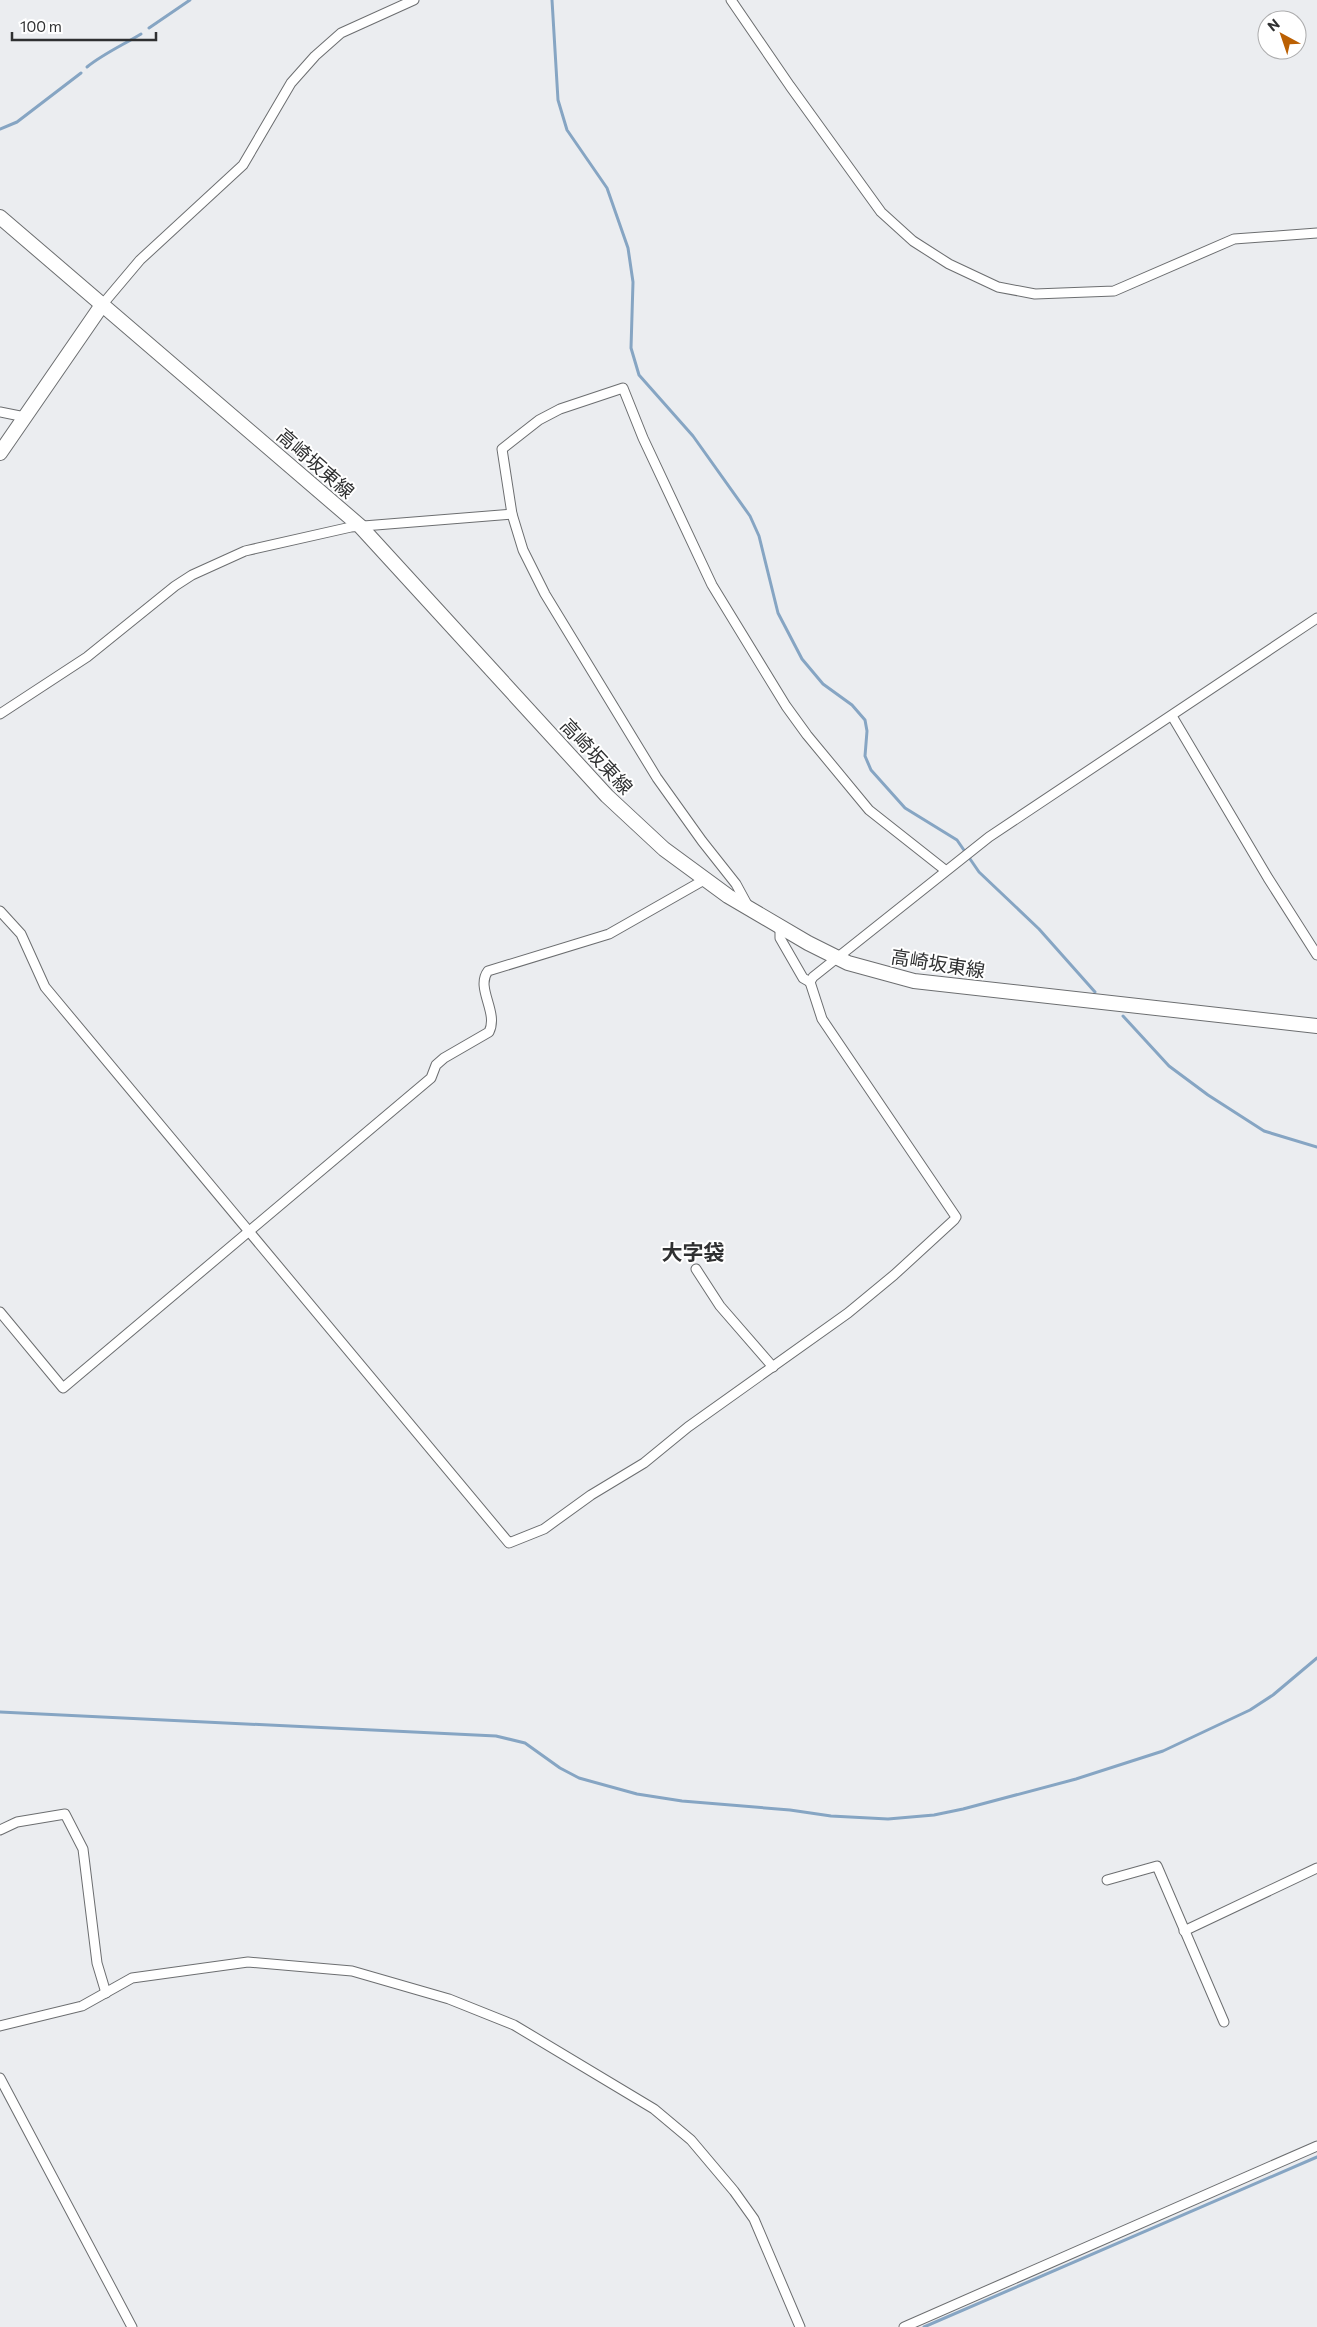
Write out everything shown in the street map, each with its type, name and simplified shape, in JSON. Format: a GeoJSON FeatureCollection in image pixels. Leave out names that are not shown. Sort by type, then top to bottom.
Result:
{"type":"FeatureCollection","features":[{"type":"Feature","properties":{"kind":"main road","name":"高崎坂東線"},"geometry":{"type":"LineString","coordinates":[[0,217],[360,526],[607,796],[664,849],[704,880],[750,911],[836,958],[862,968],[914,981],[1317,1026]]}},
{"type":"Feature","properties":{"kind":"main road"},"geometry":{"type":"LineString","coordinates":[[0,453],[102,305]]}},
{"type":"Feature","properties":{"kind":"street"},"geometry":{"type":"LineString","coordinates":[[102,305],[140,260],[243,165],[291,83],[315,56],[342,33],[414,0]]}},
{"type":"Feature","properties":{"kind":"street"},"geometry":{"type":"LineString","coordinates":[[731,0],[785,79],[882,212],[913,241],[949,264],[998,287],[1034,294],[1114,291],[1234,239],[1317,233]]}},
{"type":"Feature","properties":{"kind":"street"},"geometry":{"type":"LineString","coordinates":[[750,911],[736,884],[702,841],[663,786],[595,678],[545,594],[523,550],[512,514],[502,449],[539,420],[560,409],[623,388],[643,438],[712,585],[786,706],[807,735],[869,810],[945,870]]}},
{"type":"Feature","properties":{"kind":"street"},"geometry":{"type":"LineString","coordinates":[[0,412],[25,417]]}},
{"type":"Feature","properties":{"kind":"street"},"geometry":{"type":"LineString","coordinates":[[0,714],[87,657],[175,586],[192,575],[245,551],[360,526],[512,514]]}},
{"type":"Feature","properties":{"kind":"street"},"geometry":{"type":"LineString","coordinates":[[810,982],[836,958],[945,870],[1003,827],[1317,618]]}},
{"type":"Feature","properties":{"kind":"street"},"geometry":{"type":"LineString","coordinates":[[1172,716],[1268,878],[1317,955]]}},
{"type":"Feature","properties":{"kind":"street"},"geometry":{"type":"LineString","coordinates":[[0,1312],[63,1388],[431,1078],[436,1065],[444,1058],[489,1032],[492,1025],[492,1016],[484,982],[488,971],[608,934],[704,880]]}},
{"type":"Feature","properties":{"kind":"street"},"geometry":{"type":"LineString","coordinates":[[0,911],[21,934],[45,987],[509,1543],[544,1528],[591,1494],[644,1463],[688,1427],[871,1294],[956,1217],[822,1019],[810,982],[803,978],[780,938],[780,929]]}},
{"type":"Feature","properties":{"kind":"street"},"geometry":{"type":"LineString","coordinates":[[696,1269],[720,1306],[773,1366]]}},
{"type":"Feature","properties":{"kind":"street"},"geometry":{"type":"LineString","coordinates":[[0,1830],[17,1822],[65,1814],[70,1821],[83,1849],[97,1963],[106,1993]]}},
{"type":"Feature","properties":{"kind":"street"},"geometry":{"type":"LineString","coordinates":[[1108,1880],[1157,1866],[1224,2022]]}},
{"type":"Feature","properties":{"kind":"street"},"geometry":{"type":"LineString","coordinates":[[1184,1931],[1317,1868]]}},
{"type":"Feature","properties":{"kind":"street"},"geometry":{"type":"LineString","coordinates":[[0,2026],[82,2006],[132,1978],[248,1962],[352,1971],[449,1999],[514,2025],[654,2109],[692,2140],[734,2191],[754,2219],[800,2327]]}},
{"type":"Feature","properties":{"kind":"street"},"geometry":{"type":"LineString","coordinates":[[0,2078],[132,2327]]}},
{"type":"Feature","properties":{"kind":"street"},"geometry":{"type":"LineString","coordinates":[[904,2327],[1317,2146]]}},
{"type":"Feature","properties":{"kind":"waterway"},"geometry":{"type":"LineString","coordinates":[[149,28],[190,0]]}},
{"type":"Feature","properties":{"kind":"waterway"},"geometry":{"type":"LineString","coordinates":[[552,0],[558,100],[567,130],[607,188],[628,248],[633,282],[631,348],[639,375],[693,436],[750,516],[759,536],[778,613],[802,659],[823,684],[852,705],[865,720],[867,731],[865,756],[871,770],[905,808],[957,840],[979,872],[1039,929],[1095,992]]}},
{"type":"Feature","properties":{"kind":"waterway"},"geometry":{"type":"LineString","coordinates":[[87,67],[141,34]]}},
{"type":"Feature","properties":{"kind":"waterway"},"geometry":{"type":"LineString","coordinates":[[0,129],[17,122],[81,73]]}},
{"type":"Feature","properties":{"kind":"waterway"},"geometry":{"type":"LineString","coordinates":[[1123,1016],[1169,1066],[1208,1095],[1264,1131],[1317,1147]]}},
{"type":"Feature","properties":{"kind":"waterway"},"geometry":{"type":"LineString","coordinates":[[0,1712],[496,1736],[525,1743],[560,1768],[579,1778],[637,1794],[682,1801],[790,1810],[831,1816],[888,1819],[934,1815],[963,1809],[1076,1779],[1163,1751],[1250,1710],[1273,1695],[1317,1658]]}},
{"type":"Feature","properties":{"kind":"waterway"},"geometry":{"type":"LineString","coordinates":[[924,2327],[1317,2157]]}},
{"type":"Feature","properties":{"kind":"district","name":"大字袋"},"geometry":{"type":"Point","coordinates":[693,1251]}}]}
